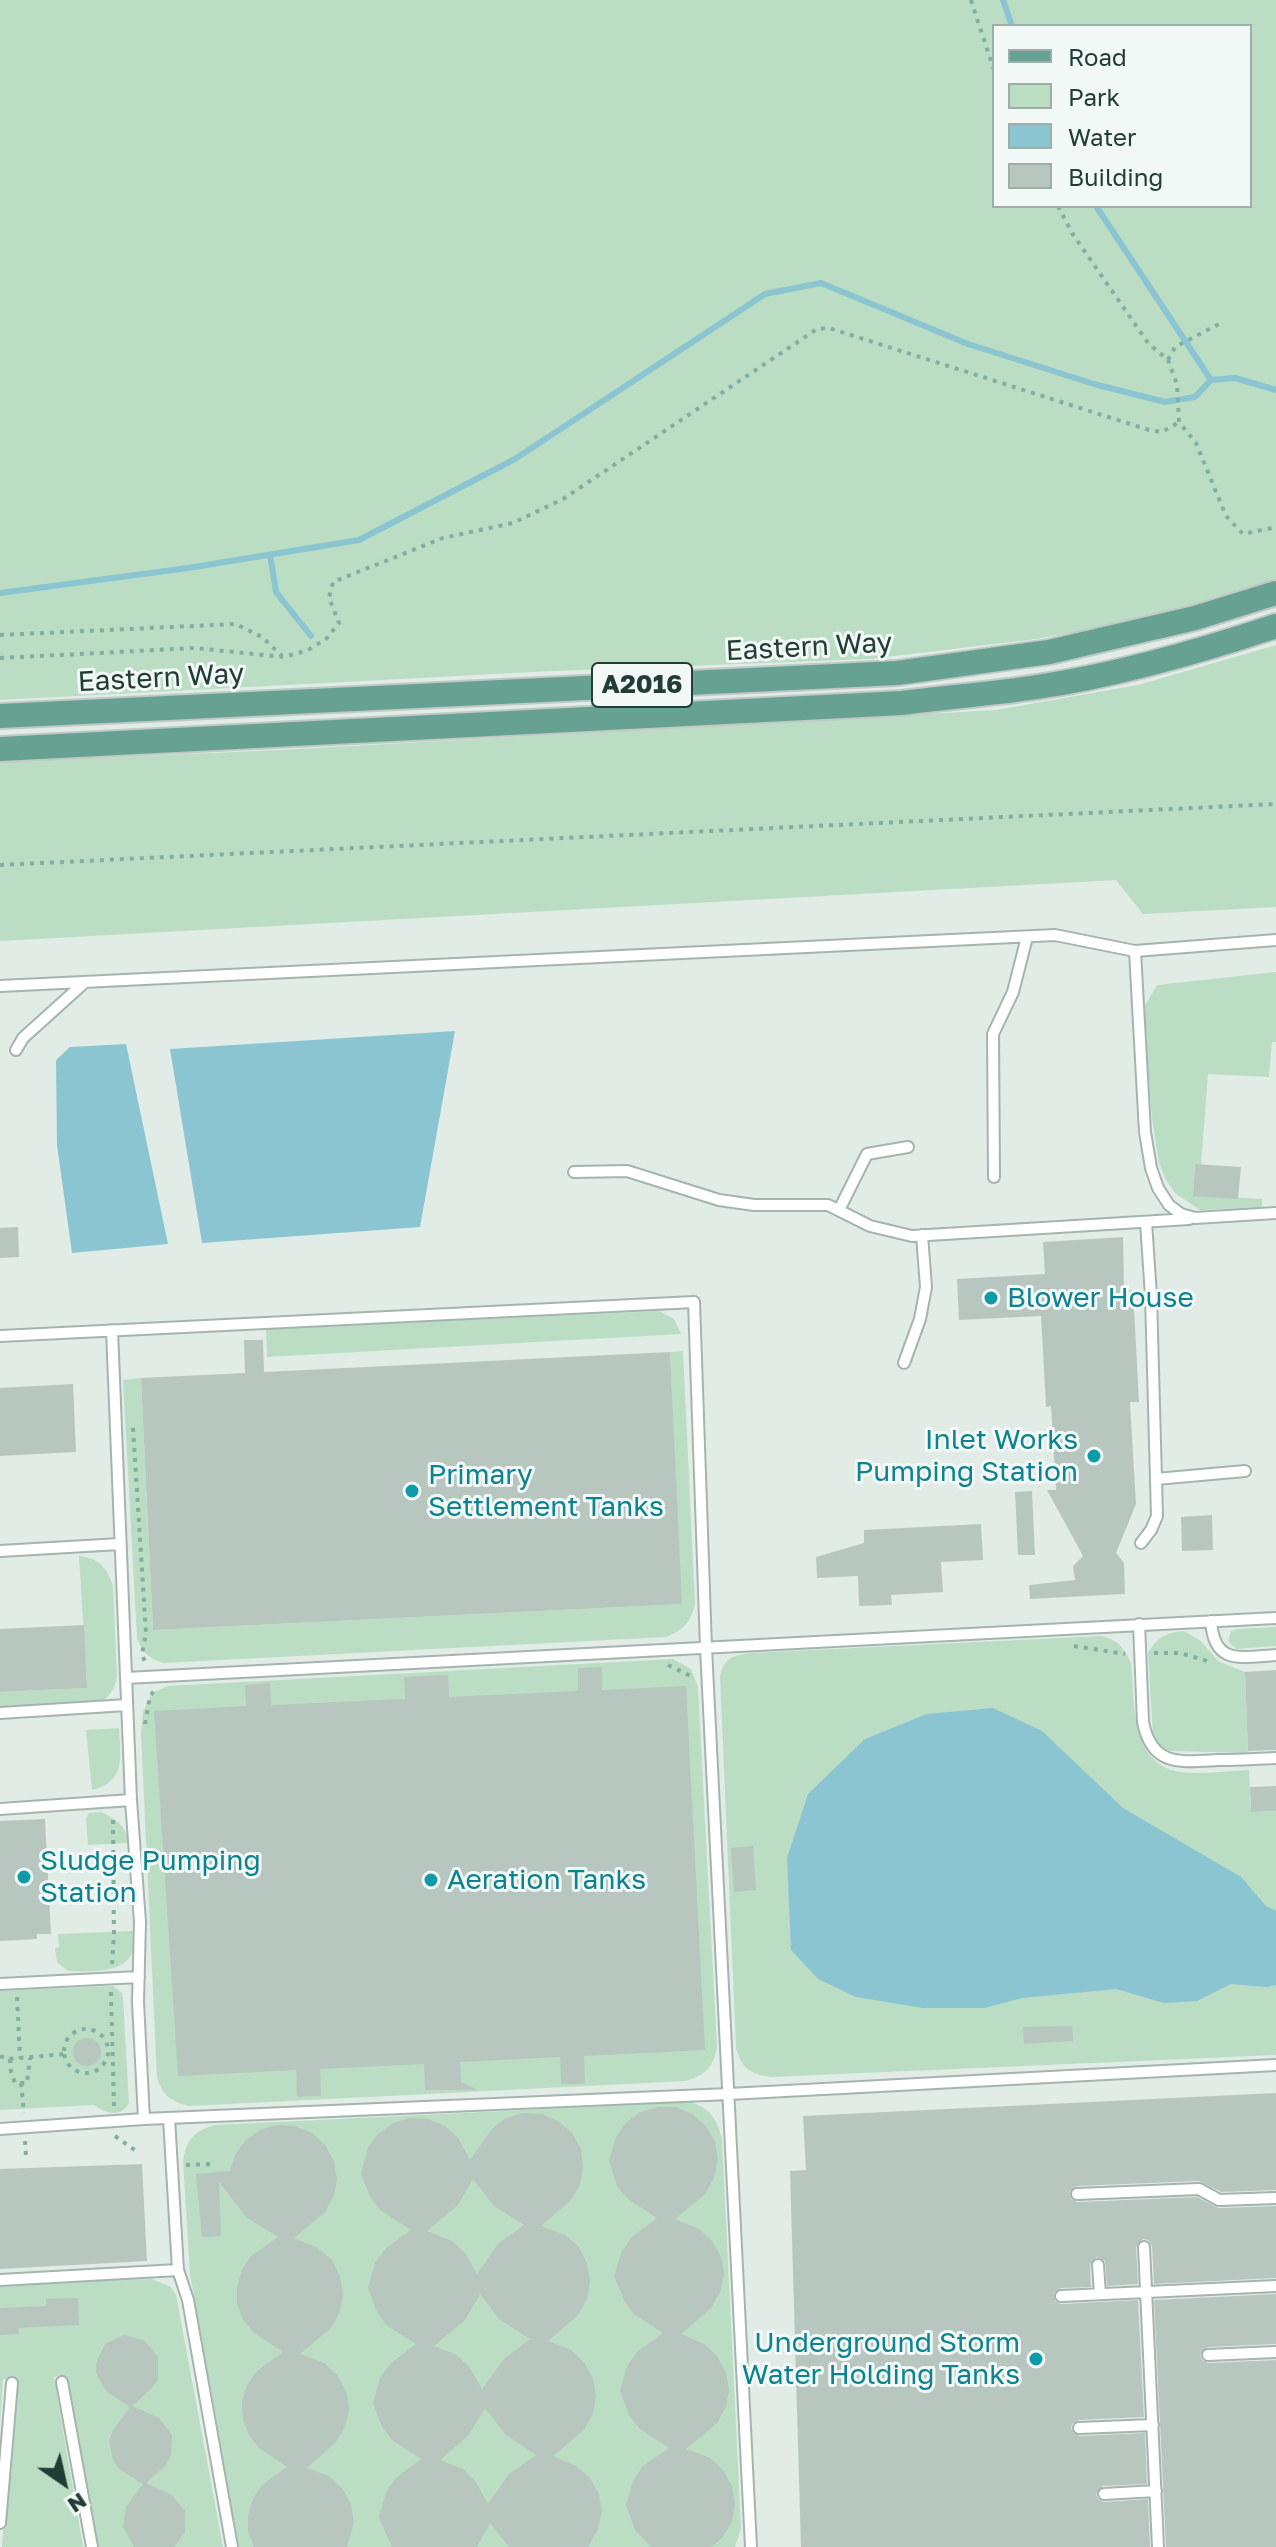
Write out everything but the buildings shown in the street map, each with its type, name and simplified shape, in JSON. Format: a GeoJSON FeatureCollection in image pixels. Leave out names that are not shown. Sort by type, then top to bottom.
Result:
{"type":"FeatureCollection","features":[{"type":"Feature","properties":{"kind":"main road","name":"Eastern Way"},"geometry":{"type":"LineString","coordinates":[[0,716],[897,673],[1049,652],[1195,618],[1276,593]]}},
{"type":"Feature","properties":{"kind":"main road","name":"A2016"},"geometry":{"type":"LineString","coordinates":[[0,749],[902,703],[1038,687],[1129,669],[1276,626]]}},
{"type":"Feature","properties":{"kind":"lane"},"geometry":{"type":"LineString","coordinates":[[730,681],[731,712]]}},
{"type":"Feature","properties":{"kind":"lane"},"geometry":{"type":"LineString","coordinates":[[0,986],[1055,935],[1135,951],[1276,940]]}},
{"type":"Feature","properties":{"kind":"lane"},"geometry":{"type":"LineString","coordinates":[[994,1177],[993,1034],[1013,992],[1027,937]]}},
{"type":"Feature","properties":{"kind":"lane"},"geometry":{"type":"LineString","coordinates":[[1135,951],[1145,1132],[1151,1168],[1158,1188],[1169,1205],[1181,1214],[1195,1218]]}},
{"type":"Feature","properties":{"kind":"lane"},"geometry":{"type":"LineString","coordinates":[[16,1050],[23,1038],[85,982]]}},
{"type":"Feature","properties":{"kind":"lane"},"geometry":{"type":"LineString","coordinates":[[839,1210],[867,1154],[908,1147]]}},
{"type":"Feature","properties":{"kind":"lane"},"geometry":{"type":"LineString","coordinates":[[574,1172],[627,1171],[719,1200],[754,1205],[828,1205],[883,1230],[912,1236],[1276,1213]]}},
{"type":"Feature","properties":{"kind":"lane"},"geometry":{"type":"LineString","coordinates":[[1141,1543],[1157,1516],[1146,1222]]}},
{"type":"Feature","properties":{"kind":"lane"},"geometry":{"type":"LineString","coordinates":[[904,1363],[920,1319],[926,1287],[922,1235]]}},
{"type":"Feature","properties":{"kind":"lane"},"geometry":{"type":"LineString","coordinates":[[0,1336],[694,1302],[706,1648],[751,2547]]}},
{"type":"Feature","properties":{"kind":"lane"},"geometry":{"type":"LineString","coordinates":[[112,1330],[131,1800],[140,1922],[144,2119]]}},
{"type":"Feature","properties":{"kind":"lane"},"geometry":{"type":"LineString","coordinates":[[1156,1479],[1245,1471]]}},
{"type":"Feature","properties":{"kind":"lane"},"geometry":{"type":"LineString","coordinates":[[0,1551],[120,1544]]}},
{"type":"Feature","properties":{"kind":"lane"},"geometry":{"type":"LineString","coordinates":[[126,1678],[1276,1618]]}},
{"type":"Feature","properties":{"kind":"lane"},"geometry":{"type":"LineString","coordinates":[[1211,1621],[1212,1638],[1224,1654],[1235,1658],[1276,1655]]}},
{"type":"Feature","properties":{"kind":"lane"},"geometry":{"type":"LineString","coordinates":[[1139,1624],[1143,1722],[1146,1738],[1154,1749],[1164,1757],[1180,1762],[1276,1758]]}},
{"type":"Feature","properties":{"kind":"lane"},"geometry":{"type":"LineString","coordinates":[[0,1713],[127,1705]]}},
{"type":"Feature","properties":{"kind":"lane"},"geometry":{"type":"LineString","coordinates":[[0,1809],[131,1800]]}},
{"type":"Feature","properties":{"kind":"lane"},"geometry":{"type":"LineString","coordinates":[[0,1984],[139,1977]]}},
{"type":"Feature","properties":{"kind":"lane"},"geometry":{"type":"LineString","coordinates":[[0,2129],[144,2119],[729,2094],[1276,2065]]}},
{"type":"Feature","properties":{"kind":"lane"},"geometry":{"type":"LineString","coordinates":[[169,2118],[178,2270],[188,2300],[232,2547]]}},
{"type":"Feature","properties":{"kind":"lane"},"geometry":{"type":"LineString","coordinates":[[1077,2194],[1199,2189],[1219,2200],[1276,2198]]}},
{"type":"Feature","properties":{"kind":"lane"},"geometry":{"type":"LineString","coordinates":[[1144,2247],[1158,2547]]}},
{"type":"Feature","properties":{"kind":"lane"},"geometry":{"type":"LineString","coordinates":[[1098,2265],[1100,2294]]}},
{"type":"Feature","properties":{"kind":"lane"},"geometry":{"type":"LineString","coordinates":[[0,2280],[178,2270]]}},
{"type":"Feature","properties":{"kind":"lane"},"geometry":{"type":"LineString","coordinates":[[1061,2296],[1276,2286]]}},
{"type":"Feature","properties":{"kind":"lane"},"geometry":{"type":"LineString","coordinates":[[1208,2355],[1276,2352]]}},
{"type":"Feature","properties":{"kind":"lane"},"geometry":{"type":"LineString","coordinates":[[62,2382],[92,2547]]}},
{"type":"Feature","properties":{"kind":"lane"},"geometry":{"type":"LineString","coordinates":[[0,2523],[12,2383]]}},
{"type":"Feature","properties":{"kind":"lane"},"geometry":{"type":"LineString","coordinates":[[1079,2428],[1153,2425]]}},
{"type":"Feature","properties":{"kind":"lane"},"geometry":{"type":"LineString","coordinates":[[1104,2494],[1156,2491]]}},
{"type":"Feature","properties":{"kind":"path"},"geometry":{"type":"LineString","coordinates":[[971,0],[992,64]]}},
{"type":"Feature","properties":{"kind":"path"},"geometry":{"type":"LineString","coordinates":[[1059,208],[1072,233],[1148,343],[1168,360],[1177,384],[1179,422],[1196,443],[1226,516],[1243,534],[1276,527]]}},
{"type":"Feature","properties":{"kind":"path"},"geometry":{"type":"LineString","coordinates":[[1168,360],[1175,347],[1219,324]]}},
{"type":"Feature","properties":{"kind":"path"},"geometry":{"type":"LineString","coordinates":[[0,658],[195,648],[284,657],[308,650],[326,639],[339,623],[329,598],[333,582],[443,538],[513,523],[563,499],[817,329],[829,328],[1149,430],[1162,432],[1179,422]]}},
{"type":"Feature","properties":{"kind":"path"},"geometry":{"type":"LineString","coordinates":[[0,635],[236,624],[262,637],[284,657]]}},
{"type":"Feature","properties":{"kind":"path"},"geometry":{"type":"LineString","coordinates":[[0,865],[1276,804]]}},
{"type":"Feature","properties":{"kind":"path"},"geometry":{"type":"LineString","coordinates":[[133,1417],[146,1633],[142,1646]]}},
{"type":"Feature","properties":{"kind":"path"},"geometry":{"type":"LineString","coordinates":[[1073,1645],[1126,1654],[1180,1653],[1221,1665]]}},
{"type":"Feature","properties":{"kind":"path"},"geometry":{"type":"LineString","coordinates":[[661,1662],[693,1677],[708,1677]]}},
{"type":"Feature","properties":{"kind":"path"},"geometry":{"type":"LineString","coordinates":[[128,1731],[145,1724],[150,1696],[160,1687]]}},
{"type":"Feature","properties":{"kind":"path"},"geometry":{"type":"LineString","coordinates":[[113,1801],[115,2138],[139,2153]]}},
{"type":"Feature","properties":{"kind":"path"},"geometry":{"type":"LineString","coordinates":[[16,1983],[20,2058]]}},
{"type":"Feature","properties":{"kind":"path"},"geometry":{"type":"LineString","coordinates":[[86,2029],[105,2038],[109,2051],[105,2064],[87,2074],[74,2069],[65,2054],[68,2039],[86,2029]]}},
{"type":"Feature","properties":{"kind":"path"},"geometry":{"type":"LineString","coordinates":[[0,2056],[10,2059],[65,2054]]}},
{"type":"Feature","properties":{"kind":"path"},"geometry":{"type":"LineString","coordinates":[[10,2059],[15,2083],[27,2083],[30,2058]]}},
{"type":"Feature","properties":{"kind":"path"},"geometry":{"type":"LineString","coordinates":[[186,2165],[212,2164]]}},
{"type":"Feature","properties":{"kind":"green space"},"geometry":{"type":"Polygon","coordinates":[[[0,0],[1276,0],[1276,589],[1253,600],[1036,639],[870,659],[554,671],[0,700],[0,0]]]}},
{"type":"Feature","properties":{"kind":"green space"},"geometry":{"type":"Polygon","coordinates":[[[1276,645],[1276,907],[1143,914],[1116,880],[0,941],[0,762],[279,750],[996,710],[1138,685],[1276,645]]]}},
{"type":"Feature","properties":{"kind":"green space"},"geometry":{"type":"Polygon","coordinates":[[[1276,972],[1276,1042],[1272,1042],[1269,1077],[1208,1074],[1201,1165],[1195,1165],[1193,1195],[1262,1199],[1262,1207],[1200,1210],[1175,1193],[1159,1163],[1152,1118],[1144,1007],[1157,985],[1276,972]]]}},
{"type":"Feature","properties":{"kind":"green space"},"geometry":{"type":"Polygon","coordinates":[[[659,1311],[674,1319],[681,1334],[267,1357],[266,1329],[659,1311]]]}},
{"type":"Feature","properties":{"kind":"green space"},"geometry":{"type":"Polygon","coordinates":[[[683,1351],[695,1604],[688,1621],[677,1632],[666,1637],[163,1663],[150,1657],[141,1647],[137,1638],[123,1380],[141,1378],[153,1630],[681,1604],[670,1352],[683,1351]]]}},
{"type":"Feature","properties":{"kind":"green space"},"geometry":{"type":"Polygon","coordinates":[[[79,1556],[101,1564],[113,1585],[117,1677],[113,1690],[97,1704],[0,1709],[0,1692],[87,1688],[79,1556]]]}},
{"type":"Feature","properties":{"kind":"green space"},"geometry":{"type":"Polygon","coordinates":[[[1276,1627],[1276,1646],[1236,1649],[1228,1641],[1231,1631],[1237,1629],[1276,1627]]]}},
{"type":"Feature","properties":{"kind":"green space"},"geometry":{"type":"Polygon","coordinates":[[[1184,1631],[1201,1641],[1218,1661],[1245,1672],[1248,1753],[1169,1751],[1160,1746],[1153,1736],[1148,1653],[1163,1637],[1184,1631]]]}},
{"type":"Feature","properties":{"kind":"green space"},"geometry":{"type":"Polygon","coordinates":[[[1101,1636],[1120,1645],[1131,1663],[1138,1729],[1152,1757],[1164,1767],[1180,1772],[1249,1770],[1251,1812],[1276,1811],[1276,2055],[771,2077],[748,2069],[736,2047],[720,1676],[727,1661],[751,1653],[1101,1636]]]}},
{"type":"Feature","properties":{"kind":"green space","name":"Aeration Tanks"},"geometry":{"type":"Polygon","coordinates":[[[673,1659],[691,1669],[698,1687],[717,2047],[711,2065],[704,2073],[686,2081],[189,2106],[165,2093],[157,2078],[141,1733],[143,1712],[152,1693],[168,1686],[673,1659]]]}},
{"type":"Feature","properties":{"kind":"green space"},"geometry":{"type":"Polygon","coordinates":[[[119,1728],[120,1758],[116,1774],[111,1781],[92,1790],[86,1730],[119,1728]]]}},
{"type":"Feature","properties":{"kind":"green space"},"geometry":{"type":"Polygon","coordinates":[[[101,1812],[119,1823],[128,1843],[88,1845],[86,1818],[89,1813],[101,1812]]]}},
{"type":"Feature","properties":{"kind":"green space"},"geometry":{"type":"Polygon","coordinates":[[[135,1932],[135,1946],[131,1956],[115,1968],[68,1971],[57,1962],[55,1948],[59,1947],[58,1934],[135,1932]]]}},
{"type":"Feature","properties":{"kind":"green space"},"geometry":{"type":"Polygon","coordinates":[[[113,1986],[122,1993],[123,1999],[129,2103],[125,2108],[117,2113],[94,2105],[0,2110],[0,1991],[113,1986]]]}},
{"type":"Feature","properties":{"kind":"green space"},"geometry":{"type":"Polygon","coordinates":[[[690,2102],[712,2115],[722,2139],[741,2528],[735,2547],[239,2547],[190,2274],[183,2161],[192,2137],[214,2125],[690,2102]]]}},
{"type":"Feature","properties":{"kind":"green space"},"geometry":{"type":"Polygon","coordinates":[[[152,2279],[171,2287],[176,2295],[223,2547],[96,2547],[62,2375],[54,2377],[83,2547],[2,2547],[13,2380],[3,2379],[0,2424],[0,2284],[152,2279]]]}},
{"type":"Feature","properties":{"kind":"water"},"geometry":{"type":"Polygon","coordinates":[[[455,1031],[420,1227],[202,1243],[170,1049],[455,1031]]]}},
{"type":"Feature","properties":{"kind":"water"},"geometry":{"type":"Polygon","coordinates":[[[126,1044],[168,1244],[72,1253],[57,1145],[56,1060],[70,1047],[126,1044]]]}},
{"type":"Feature","properties":{"kind":"water"},"geometry":{"type":"Polygon","coordinates":[[[993,1708],[1042,1731],[1123,1808],[1241,1877],[1266,1906],[1276,1911],[1276,1985],[1231,1984],[1197,2001],[1164,2003],[1116,1989],[1022,1998],[984,2008],[923,2008],[856,1997],[818,1979],[791,1950],[787,1858],[808,1794],[865,1739],[927,1714],[993,1708]]]}},
{"type":"Feature","properties":{"kind":"waterway"},"geometry":{"type":"LineString","coordinates":[[1003,0],[1011,24]]}},
{"type":"Feature","properties":{"kind":"waterway"},"geometry":{"type":"LineString","coordinates":[[1097,208],[1211,380]]}},
{"type":"Feature","properties":{"kind":"waterway"},"geometry":{"type":"LineString","coordinates":[[0,593],[188,568],[359,540],[515,459],[765,294],[821,283],[968,344],[1094,384],[1165,402],[1195,397],[1211,380],[1235,378],[1276,390]]}},
{"type":"Feature","properties":{"kind":"waterway"},"geometry":{"type":"LineString","coordinates":[[270,555],[276,592],[311,636]]}},
{"type":"Feature","properties":{"kind":"place","name":"Blower House"},"geometry":{"type":"Point","coordinates":[991,1298]}},
{"type":"Feature","properties":{"kind":"place","name":"Inlet Works Pumping Station"},"geometry":{"type":"Point","coordinates":[1094,1456]}},
{"type":"Feature","properties":{"kind":"place","name":"Primary Settlement Tanks"},"geometry":{"type":"Point","coordinates":[412,1491]}},
{"type":"Feature","properties":{"kind":"place","name":"Sludge Pumping Station"},"geometry":{"type":"Point","coordinates":[24,1877]}},
{"type":"Feature","properties":{"kind":"place","name":"Aeration Tanks"},"geometry":{"type":"Point","coordinates":[431,1880]}},
{"type":"Feature","properties":{"kind":"place","name":"Underground Storm Water Holding Tanks"},"geometry":{"type":"Point","coordinates":[1036,2359]}}]}
